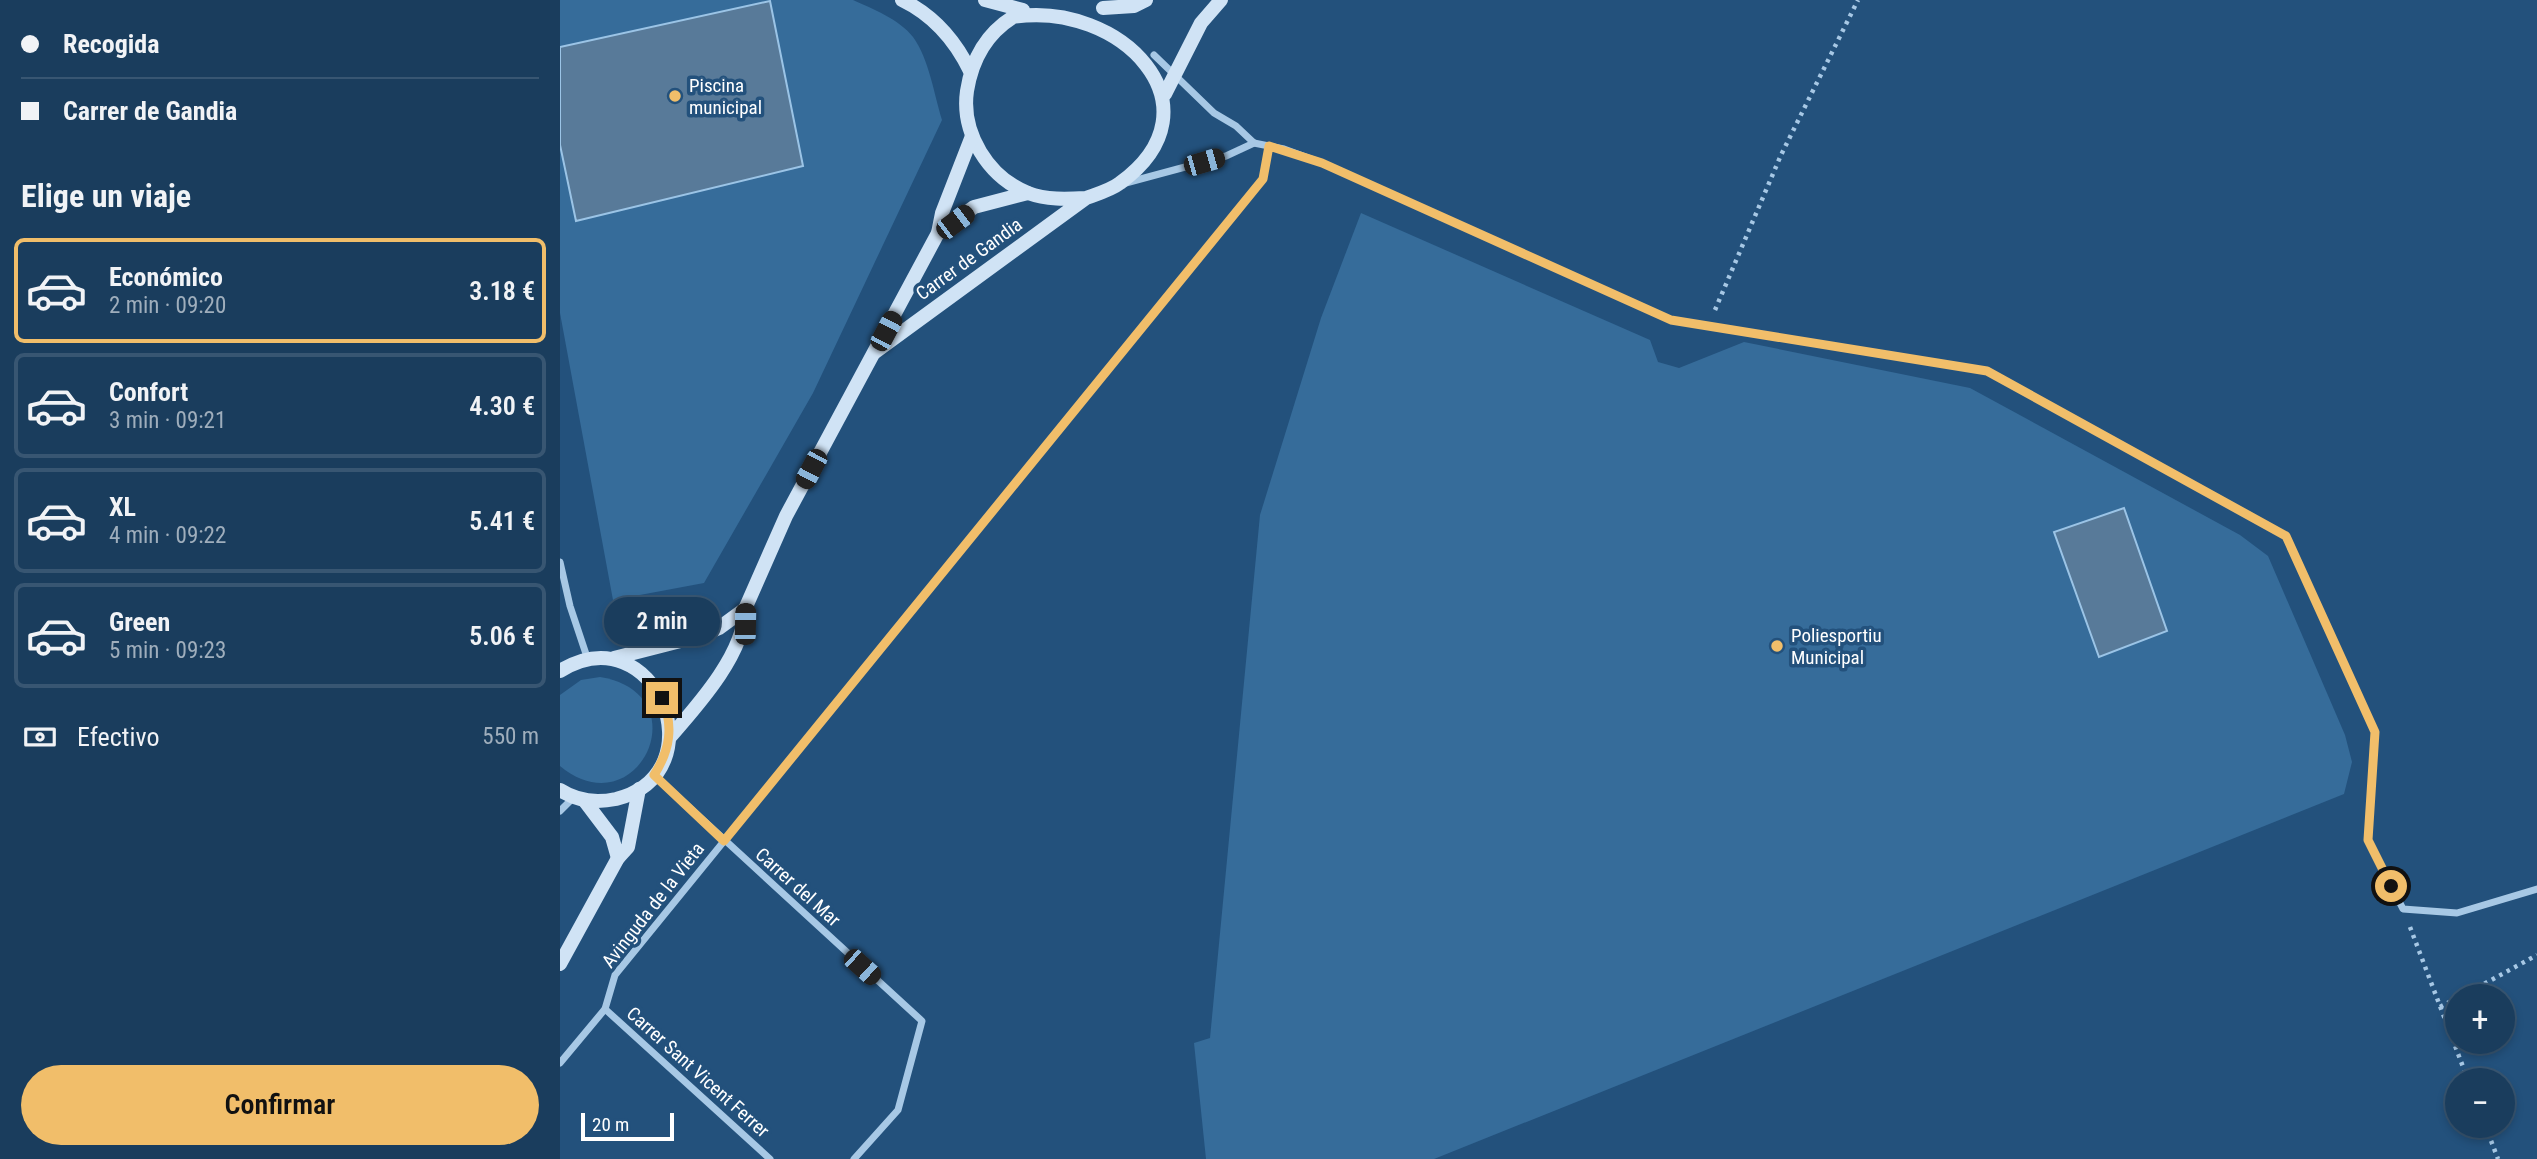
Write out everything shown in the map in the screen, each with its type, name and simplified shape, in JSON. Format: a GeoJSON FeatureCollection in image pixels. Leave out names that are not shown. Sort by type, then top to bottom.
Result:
{"type":"FeatureCollection","features":[{"type":"Feature","properties":{"kind":"street"},"geometry":{"type":"LineString","coordinates":[[902,0],[936,23],[960,49],[970,71]]}},
{"type":"Feature","properties":{"kind":"street"},"geometry":{"type":"LineString","coordinates":[[985,0],[1023,10]]}},
{"type":"Feature","properties":{"kind":"street"},"geometry":{"type":"LineString","coordinates":[[1123,19],[1098,7],[1134,6],[1146,0]]}},
{"type":"Feature","properties":{"kind":"street"},"geometry":{"type":"LineString","coordinates":[[1165,94],[1201,23],[1221,0]]}},
{"type":"Feature","properties":{"kind":"street"},"geometry":{"type":"LineString","coordinates":[[1063,1],[1023,10],[1000,25],[982,46],[970,71],[965,103],[972,136],[1004,179],[1028,193],[1056,200],[1086,198],[1118,185],[1226,156],[1254,143]]}},
{"type":"Feature","properties":{"kind":"street"},"geometry":{"type":"LineString","coordinates":[[1151,50],[1214,113],[1236,126],[1254,143],[1322,163],[1671,320],[1710,324],[1987,371],[2286,536],[2375,732],[2368,840],[2403,909],[2457,913],[2537,889]]}},
{"type":"Feature","properties":{"kind":"street"},"geometry":{"type":"LineString","coordinates":[[1118,185],[1139,167],[1154,146],[1163,120],[1165,94],[1151,50]]}},
{"type":"Feature","properties":{"kind":"street","name":"Carrer de Gandia"},"geometry":{"type":"LineString","coordinates":[[579,798],[613,800],[639,789],[654,775],[664,757],[670,737],[711,690],[745,624],[745,609],[786,516],[938,233],[942,213],[972,136]]}},
{"type":"Feature","properties":{"kind":"street","name":"Avinguda de la Vieta"},"geometry":{"type":"LineString","coordinates":[[560,1063],[605,1009],[615,975],[1263,179],[1269,146]]}},
{"type":"Feature","properties":{"kind":"street","name":"Carrer de Gandia"},"geometry":{"type":"LineString","coordinates":[[938,233],[974,207],[1028,193]]}},
{"type":"Feature","properties":{"kind":"street","name":"Carrer de Gandia"},"geometry":{"type":"LineString","coordinates":[[875,352],[1086,198]]}},
{"type":"Feature","properties":{"kind":"street"},"geometry":{"type":"LineString","coordinates":[[560,562],[570,606],[588,660]]}},
{"type":"Feature","properties":{"kind":"street"},"geometry":{"type":"LineString","coordinates":[[561,670],[588,660],[607,659],[700,636],[719,628],[745,609]]}},
{"type":"Feature","properties":{"kind":"street"},"geometry":{"type":"LineString","coordinates":[[607,659],[626,664],[651,681],[666,707],[670,737]]}},
{"type":"Feature","properties":{"kind":"street","name":"Carrer del Mar"},"geometry":{"type":"LineString","coordinates":[[654,775],[922,1021],[898,1110],[854,1159]]}},
{"type":"Feature","properties":{"kind":"street"},"geometry":{"type":"LineString","coordinates":[[560,964],[618,858],[628,847],[639,789]]}},
{"type":"Feature","properties":{"kind":"street"},"geometry":{"type":"LineString","coordinates":[[560,790],[579,798],[612,837],[618,858]]}},
{"type":"Feature","properties":{"kind":"street"},"geometry":{"type":"LineString","coordinates":[[560,811],[579,798]]}},
{"type":"Feature","properties":{"kind":"street","name":"Carrer Sant Vicent Ferrer"},"geometry":{"type":"LineString","coordinates":[[605,1009],[770,1159]]}},
{"type":"Feature","properties":{"kind":"path"},"geometry":{"type":"LineString","coordinates":[[1710,324],[1781,155],[1858,0]]}},
{"type":"Feature","properties":{"kind":"path"},"geometry":{"type":"LineString","coordinates":[[2403,909],[2463,1068]]}},
{"type":"Feature","properties":{"kind":"path"},"geometry":{"type":"LineString","coordinates":[[2484,984],[2537,955]]}},
{"type":"Feature","properties":{"kind":"path"},"geometry":{"type":"LineString","coordinates":[[2440,1007],[2445,1004]]}},
{"type":"Feature","properties":{"kind":"path"},"geometry":{"type":"LineString","coordinates":[[2490,1138],[2498,1159]]}},
{"type":"Feature","properties":{"kind":"shaded area"},"geometry":{"type":"Polygon","coordinates":[[[560,0],[853,0],[893,20],[913,37],[927,66],[942,120],[813,393],[704,583],[613,600],[560,313],[560,0]]]}},
{"type":"Feature","properties":{"kind":"shaded area","name":"Piscina municipal"},"geometry":{"type":"Polygon","coordinates":[[[770,1],[803,166],[576,221],[560,145],[560,47],[770,1]]]}},
{"type":"Feature","properties":{"kind":"shaded area","name":"Poliesportiu Municipal"},"geometry":{"type":"Polygon","coordinates":[[[1361,213],[1650,340],[1658,362],[1679,368],[1744,342],[1970,388],[2240,535],[2268,556],[2345,735],[2352,762],[2344,794],[1434,1159],[1206,1159],[1194,1043],[1210,1038],[1260,515],[1321,318],[1361,213]]]}},
{"type":"Feature","properties":{"kind":"shaded area"},"geometry":{"type":"Polygon","coordinates":[[[2124,508],[2167,631],[2099,657],[2054,532],[2124,508]]]}},
{"type":"Feature","properties":{"kind":"shaded area"},"geometry":{"type":"Polygon","coordinates":[[[600,677],[631,688],[648,707],[652,730],[647,752],[633,770],[613,781],[588,781],[560,766],[560,695],[581,680],[600,677]]]}},
{"type":"Feature","properties":{"kind":"place","name":"Piscina municipal"},"geometry":{"type":"Point","coordinates":[675,96]}},
{"type":"Feature","properties":{"kind":"place","name":"Poliesportiu Municipal"},"geometry":{"type":"Point","coordinates":[1777,646]}},
{"type":"Feature","properties":{"kind":"route"},"geometry":{"type":"LineString","coordinates":[[662,698],[669,717],[670,737],[664,757],[654,775],[724,841],[1263,179],[1269,146],[1322,163],[1671,320],[1710,324],[1987,371],[2286,536],[2375,732],[2368,840],[2391,886]]}}]}
